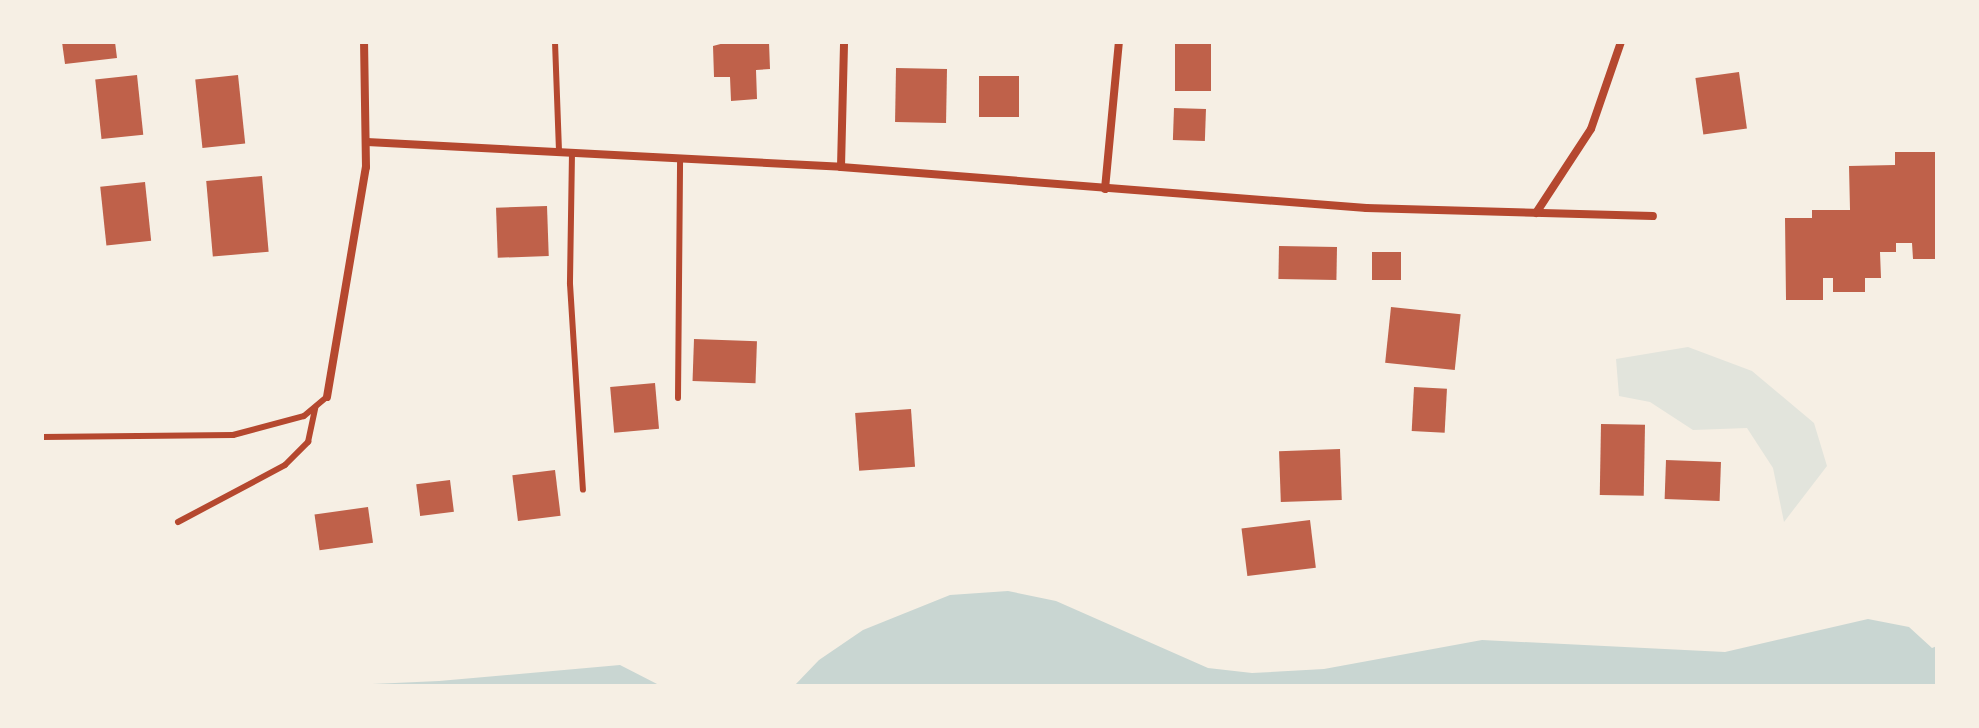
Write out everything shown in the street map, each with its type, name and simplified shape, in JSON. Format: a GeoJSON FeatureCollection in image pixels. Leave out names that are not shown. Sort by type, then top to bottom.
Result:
{"type":"FeatureCollection","features":[{"type":"Feature","properties":{"kind":"street"},"geometry":{"type":"LineString","coordinates":[[327,397],[367,142],[364,42]]}},
{"type":"Feature","properties":{"kind":"street"},"geometry":{"type":"LineString","coordinates":[[841,167],[844,42]]}},
{"type":"Feature","properties":{"kind":"street"},"geometry":{"type":"LineString","coordinates":[[1105,189],[1119,42]]}},
{"type":"Feature","properties":{"kind":"street"},"geometry":{"type":"LineString","coordinates":[[1536,213],[1591,129],[1621,42]]}},
{"type":"Feature","properties":{"kind":"street"},"geometry":{"type":"LineString","coordinates":[[367,142],[841,167],[1366,208],[1653,216]]}},
{"type":"Feature","properties":{"kind":"lane"},"geometry":{"type":"LineString","coordinates":[[555,42],[559,152]]}},
{"type":"Feature","properties":{"kind":"lane"},"geometry":{"type":"LineString","coordinates":[[572,153],[570,284],[583,490]]}},
{"type":"Feature","properties":{"kind":"lane"},"geometry":{"type":"LineString","coordinates":[[678,398],[680,159]]}},
{"type":"Feature","properties":{"kind":"lane"},"geometry":{"type":"LineString","coordinates":[[42,437],[233,435],[304,416],[327,397]]}},
{"type":"Feature","properties":{"kind":"lane"},"geometry":{"type":"LineString","coordinates":[[178,522],[285,465],[308,442],[315,407]]}},
{"type":"Feature","properties":{"kind":"shaded area"},"geometry":{"type":"Polygon","coordinates":[[[1688,347],[1752,371],[1814,423],[1827,466],[1784,522],[1773,468],[1747,428],[1693,430],[1650,402],[1619,396],[1616,359],[1688,347]]]}},
{"type":"Feature","properties":{"kind":"shaded area"},"geometry":{"type":"Polygon","coordinates":[[[1008,591],[1056,601],[1208,668],[1252,673],[1324,669],[1482,640],[1725,652],[1868,619],[1909,627],[1932,648],[1937,646],[1937,686],[794,686],[819,660],[863,630],[950,595],[1008,591]]]}},
{"type":"Feature","properties":{"kind":"shaded area"},"geometry":{"type":"Polygon","coordinates":[[[620,665],[661,686],[328,686],[439,681],[620,665]]]}},
{"type":"Feature","properties":{"kind":"building"},"geometry":{"type":"Polygon","coordinates":[[[62,42],[115,42],[117,58],[65,64],[62,42]]]}},
{"type":"Feature","properties":{"kind":"building"},"geometry":{"type":"Polygon","coordinates":[[[728,42],[769,42],[770,69],[756,70],[757,99],[731,101],[730,77],[714,77],[713,46],[728,42]]]}},
{"type":"Feature","properties":{"kind":"building"},"geometry":{"type":"Polygon","coordinates":[[[1175,42],[1211,42],[1211,91],[1175,91],[1175,42]]]}},
{"type":"Feature","properties":{"kind":"building"},"geometry":{"type":"Polygon","coordinates":[[[896,68],[947,69],[946,123],[895,122],[896,68]]]}},
{"type":"Feature","properties":{"kind":"building"},"geometry":{"type":"Polygon","coordinates":[[[1739,72],[1747,128],[1703,135],[1695,78],[1739,72]]]}},
{"type":"Feature","properties":{"kind":"building"},"geometry":{"type":"Polygon","coordinates":[[[137,75],[143,135],[102,139],[95,79],[137,75]]]}},
{"type":"Feature","properties":{"kind":"building"},"geometry":{"type":"Polygon","coordinates":[[[238,75],[245,144],[202,148],[195,79],[238,75]]]}},
{"type":"Feature","properties":{"kind":"building"},"geometry":{"type":"Polygon","coordinates":[[[979,76],[1019,76],[1019,117],[979,117],[979,76]]]}},
{"type":"Feature","properties":{"kind":"building"},"geometry":{"type":"Polygon","coordinates":[[[1174,108],[1206,109],[1205,141],[1173,140],[1174,108]]]}},
{"type":"Feature","properties":{"kind":"building"},"geometry":{"type":"Polygon","coordinates":[[[1895,152],[1937,152],[1937,259],[1913,259],[1912,243],[1896,243],[1896,252],[1880,252],[1881,278],[1865,278],[1865,292],[1833,292],[1833,278],[1823,278],[1823,300],[1786,300],[1785,218],[1812,218],[1812,210],[1850,210],[1849,166],[1895,165],[1895,152]]]}},
{"type":"Feature","properties":{"kind":"building"},"geometry":{"type":"Polygon","coordinates":[[[262,176],[269,252],[213,257],[206,181],[262,176]]]}},
{"type":"Feature","properties":{"kind":"building"},"geometry":{"type":"Polygon","coordinates":[[[145,182],[151,241],[106,245],[100,187],[145,182]]]}},
{"type":"Feature","properties":{"kind":"building"},"geometry":{"type":"Polygon","coordinates":[[[547,206],[549,256],[498,258],[496,208],[547,206]]]}},
{"type":"Feature","properties":{"kind":"building"},"geometry":{"type":"Polygon","coordinates":[[[1279,246],[1337,247],[1336,280],[1278,279],[1279,246]]]}},
{"type":"Feature","properties":{"kind":"building"},"geometry":{"type":"Polygon","coordinates":[[[1372,252],[1401,252],[1401,280],[1372,280],[1372,252]]]}},
{"type":"Feature","properties":{"kind":"building"},"geometry":{"type":"Polygon","coordinates":[[[1391,307],[1461,314],[1455,370],[1385,363],[1391,307]]]}},
{"type":"Feature","properties":{"kind":"building"},"geometry":{"type":"Polygon","coordinates":[[[694,339],[757,341],[755,383],[693,381],[694,339]]]}},
{"type":"Feature","properties":{"kind":"building"},"geometry":{"type":"Polygon","coordinates":[[[655,383],[659,429],[614,433],[610,387],[655,383]]]}},
{"type":"Feature","properties":{"kind":"building"},"geometry":{"type":"Polygon","coordinates":[[[1414,387],[1447,389],[1445,433],[1412,431],[1414,387]]]}},
{"type":"Feature","properties":{"kind":"building"},"geometry":{"type":"Polygon","coordinates":[[[911,409],[915,467],[859,471],[855,413],[911,409]]]}},
{"type":"Feature","properties":{"kind":"building"},"geometry":{"type":"Polygon","coordinates":[[[1601,424],[1645,425],[1644,496],[1600,495],[1601,424]]]}},
{"type":"Feature","properties":{"kind":"building"},"geometry":{"type":"Polygon","coordinates":[[[1340,449],[1342,500],[1281,502],[1279,451],[1340,449]]]}},
{"type":"Feature","properties":{"kind":"building"},"geometry":{"type":"Polygon","coordinates":[[[1666,460],[1721,462],[1720,501],[1665,499],[1666,460]]]}},
{"type":"Feature","properties":{"kind":"building"},"geometry":{"type":"Polygon","coordinates":[[[555,470],[561,516],[518,521],[512,475],[555,470]]]}},
{"type":"Feature","properties":{"kind":"building"},"geometry":{"type":"Polygon","coordinates":[[[450,480],[454,512],[420,516],[416,484],[450,480]]]}},
{"type":"Feature","properties":{"kind":"building"},"geometry":{"type":"Polygon","coordinates":[[[368,507],[373,543],[320,550],[315,515],[368,507]]]}},
{"type":"Feature","properties":{"kind":"building"},"geometry":{"type":"Polygon","coordinates":[[[1310,520],[1316,568],[1247,576],[1242,528],[1310,520]]]}}]}
